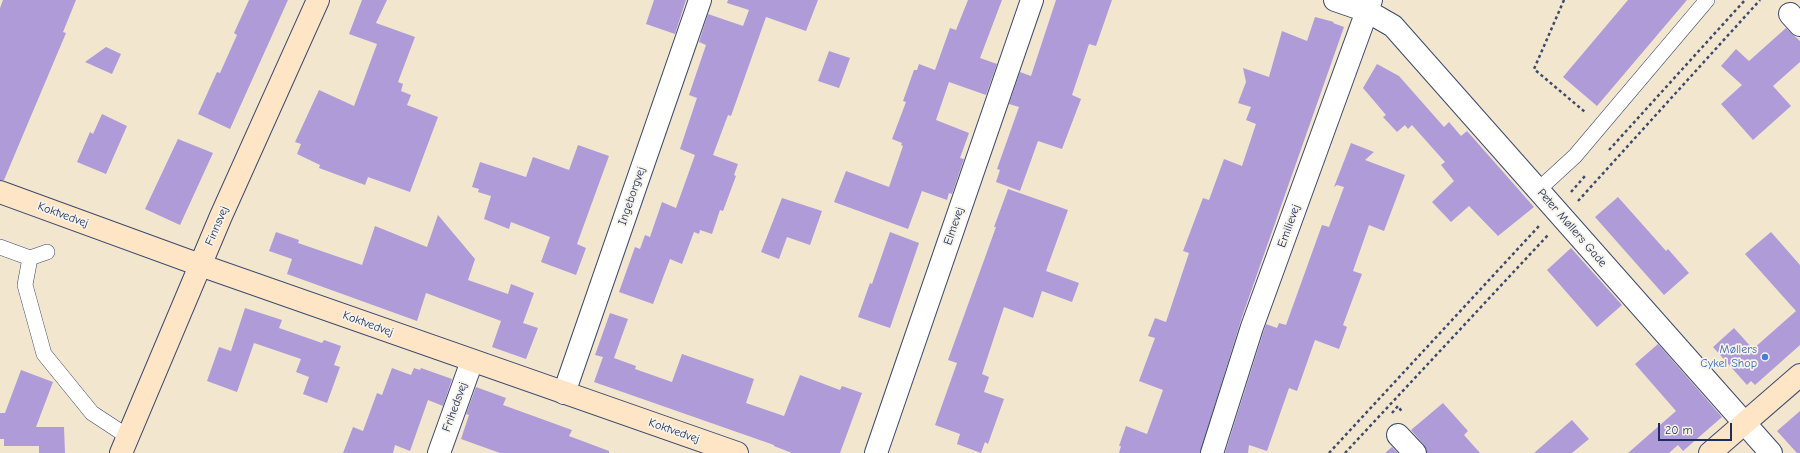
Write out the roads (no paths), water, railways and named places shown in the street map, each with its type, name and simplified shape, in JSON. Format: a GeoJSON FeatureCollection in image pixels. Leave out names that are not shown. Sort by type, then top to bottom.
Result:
{"type":"FeatureCollection","features":[{"type":"Feature","properties":{"kind":"street","name":"Finnsvej"},"geometry":{"type":"LineString","coordinates":[[124,445],[200,265],[318,0]]}},
{"type":"Feature","properties":{"kind":"street","name":"Ingeborgvej"},"geometry":{"type":"LineString","coordinates":[[564,393],[700,0]]}},
{"type":"Feature","properties":{"kind":"street","name":"Elmevej"},"geometry":{"type":"LineString","coordinates":[[876,453],[1032,0]]}},
{"type":"Feature","properties":{"kind":"street","name":"Peter Møllers Gade"},"geometry":{"type":"LineString","coordinates":[[1335,0],[1369,6],[1393,26],[1770,453]]}},
{"type":"Feature","properties":{"kind":"street","name":"Emilievej"},"geometry":{"type":"LineString","coordinates":[[1212,453],[1252,328],[1369,6]]}},
{"type":"Feature","properties":{"kind":"street","name":"Koktvedvej"},"geometry":{"type":"LineString","coordinates":[[0,192],[200,265],[737,453]]}},
{"type":"Feature","properties":{"kind":"street","name":"Frihedsvej"},"geometry":{"type":"LineString","coordinates":[[439,453],[472,361]]}},
{"type":"Feature","properties":{"kind":"street"},"geometry":{"type":"LineString","coordinates":[[1710,453],[1800,375]]}},
{"type":"Feature","properties":{"kind":"street"},"geometry":{"type":"LineString","coordinates":[[1398,434],[1415,453]]}},
{"type":"Feature","properties":{"kind":"lane"},"geometry":{"type":"LineString","coordinates":[[1538,190],[1575,156],[1707,0]]}},
{"type":"Feature","properties":{"kind":"lane"},"geometry":{"type":"LineString","coordinates":[[0,247],[30,258],[47,252]]}},
{"type":"Feature","properties":{"kind":"lane"},"geometry":{"type":"LineString","coordinates":[[30,258],[25,285],[44,354],[92,413],[124,445]]}},
{"type":"Feature","properties":{"kind":"place","name":"Møllers Cykel Shop"},"geometry":{"type":"Point","coordinates":[1765,357]}}]}
